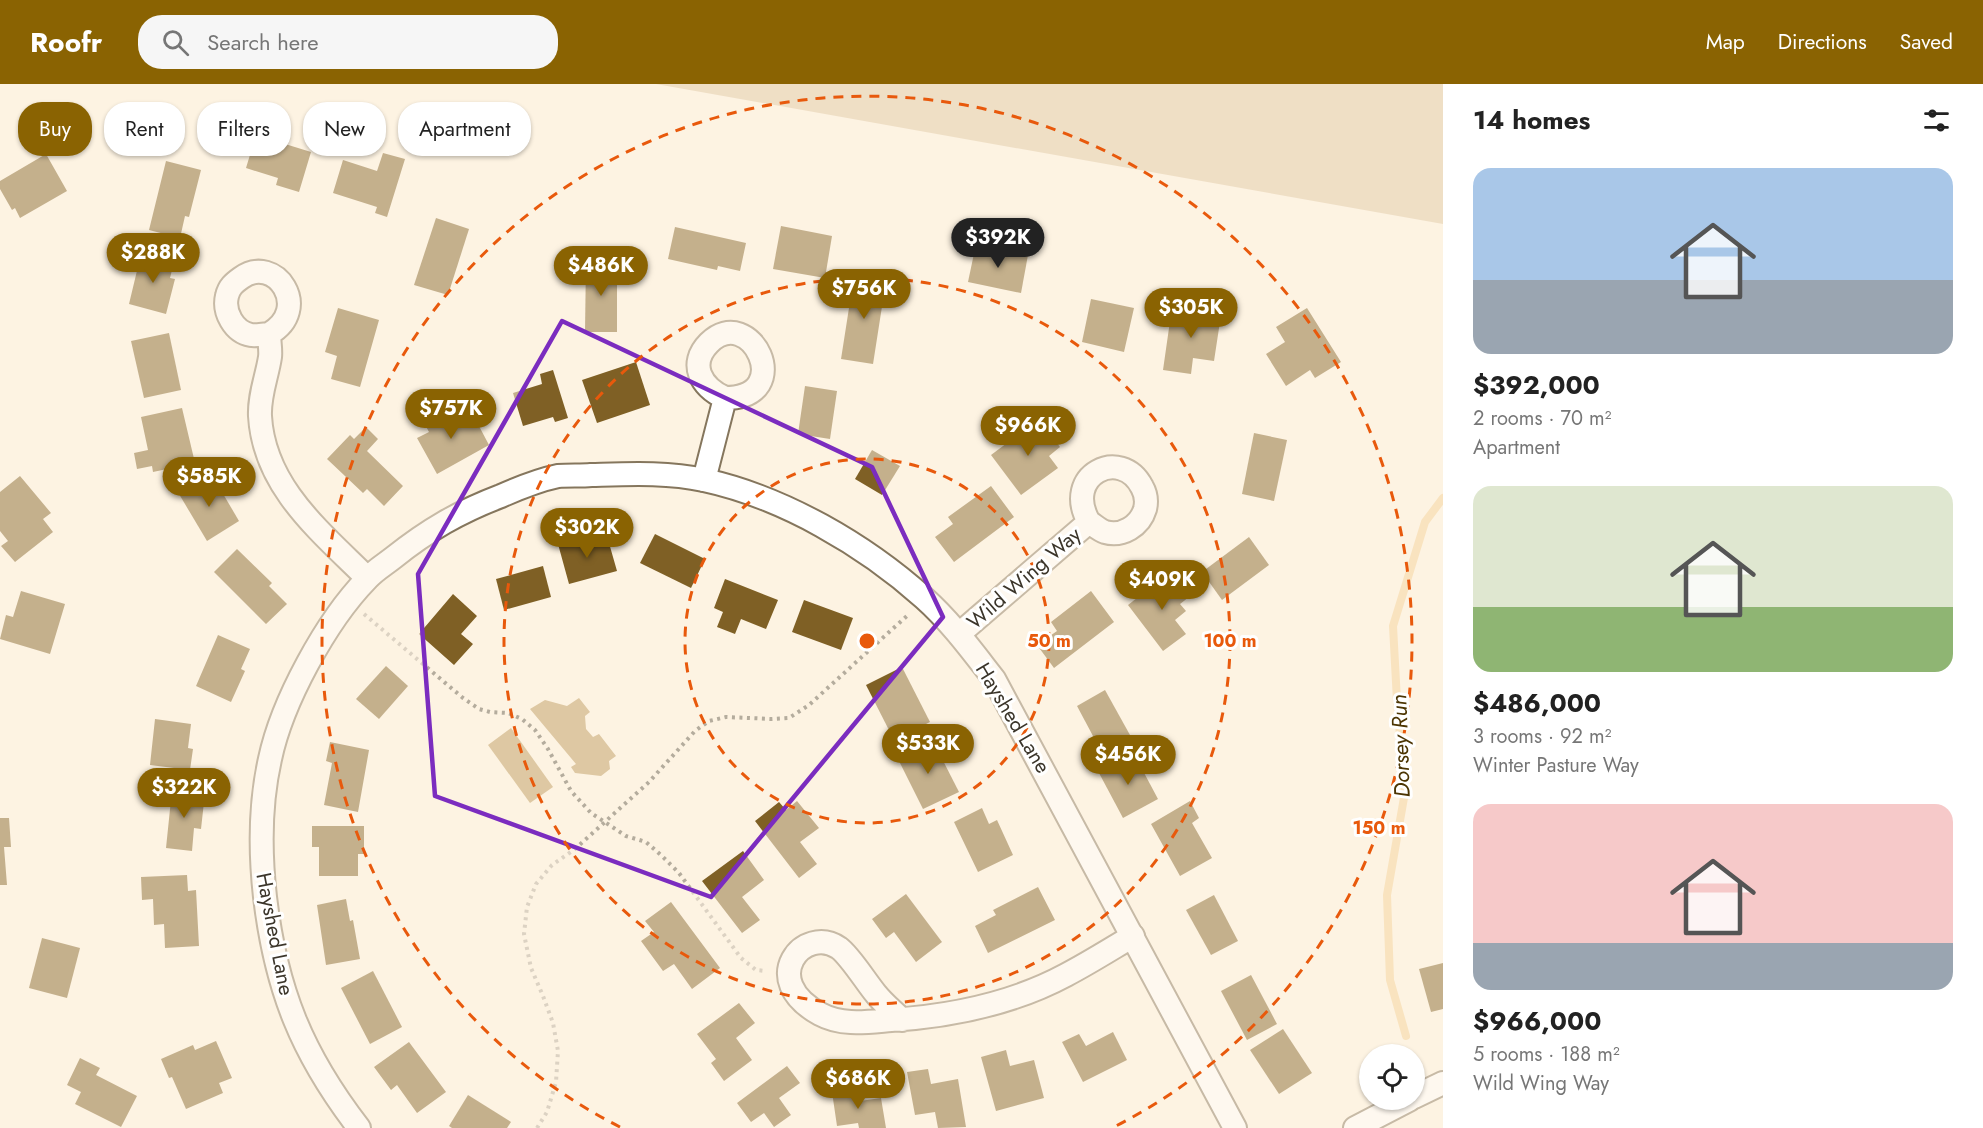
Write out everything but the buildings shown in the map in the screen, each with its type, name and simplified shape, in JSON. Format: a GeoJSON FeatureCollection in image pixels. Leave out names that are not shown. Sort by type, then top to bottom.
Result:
{"type":"FeatureCollection","features":[{"type":"Feature","properties":{"kind":"street"},"geometry":{"type":"LineString","coordinates":[[269,334],[270,356],[262,391],[260,415],[268,460],[291,498],[367,578]]}},
{"type":"Feature","properties":{"kind":"street"},"geometry":{"type":"LineString","coordinates":[[704,480],[725,398]]}},
{"type":"Feature","properties":{"kind":"street","name":"Hayshed Lane"},"geometry":{"type":"LineString","coordinates":[[359,1128],[337,1100],[310,1055],[287,1003],[275,960],[261,862],[270,758],[286,707],[311,657],[349,601],[367,578],[416,539],[464,510],[558,476],[623,474],[704,480],[758,496],[800,515],[851,542],[888,569],[925,599],[959,634],[994,679],[1236,1128]]}},
{"type":"Feature","properties":{"kind":"street","name":"Wild Wing Way"},"geometry":{"type":"LineString","coordinates":[[959,634],[1089,522]]}},
{"type":"Feature","properties":{"kind":"street"},"geometry":{"type":"LineString","coordinates":[[902,1020],[878,997],[840,948],[827,942],[815,944],[798,950],[791,961],[788,974],[791,988],[810,1009],[826,1017],[849,1023],[902,1020],[937,1017],[980,1008],[1023,994],[1066,975],[1133,936]]}},
{"type":"Feature","properties":{"kind":"street"},"geometry":{"type":"LineString","coordinates":[[1425,1092],[1443,1083]]}},
{"type":"Feature","properties":{"kind":"street"},"geometry":{"type":"LineString","coordinates":[[1355,1128],[1390,1110]]}},
{"type":"Feature","properties":{"kind":"path"},"geometry":{"type":"LineString","coordinates":[[537,1128],[547,1112],[553,1092],[558,1051],[553,1023],[531,969],[524,934],[527,907],[536,884],[552,865],[575,849],[649,782],[695,731],[709,722],[726,717],[789,718],[809,705],[925,599]]}},
{"type":"Feature","properties":{"kind":"path"},"geometry":{"type":"LineString","coordinates":[[349,601],[463,698],[479,709],[508,713],[522,719],[535,730],[571,791],[591,813],[604,823],[626,836],[646,842],[662,856],[686,883],[741,958],[756,970],[788,974]]}},
{"type":"Feature","properties":{"kind":"highlighted area"},"geometry":{"type":"Polygon","coordinates":[[[562,321],[872,467],[943,617],[711,897],[435,796],[418,574],[562,321]]]}},
{"type":"Feature","properties":{"kind":"shaded area"},"geometry":{"type":"Polygon","coordinates":[[[656,84],[1443,84],[1443,224],[656,84]]]}},
{"type":"Feature","properties":{"kind":"shaded area"},"geometry":{"type":"Polygon","coordinates":[[[579,698],[590,712],[585,716],[586,729],[593,737],[599,734],[616,756],[609,761],[610,769],[601,776],[575,773],[571,767],[576,764],[530,709],[545,700],[567,706],[579,698]]]}},
{"type":"Feature","properties":{"kind":"shaded area"},"geometry":{"type":"Polygon","coordinates":[[[511,728],[553,787],[530,803],[488,745],[511,728]]]}},
{"type":"Feature","properties":{"kind":"waterway","name":"Dorsey Run"},"geometry":{"type":"LineString","coordinates":[[1406,1036],[1390,980],[1387,895],[1405,792],[1393,626],[1425,522],[1443,498]]}}]}
